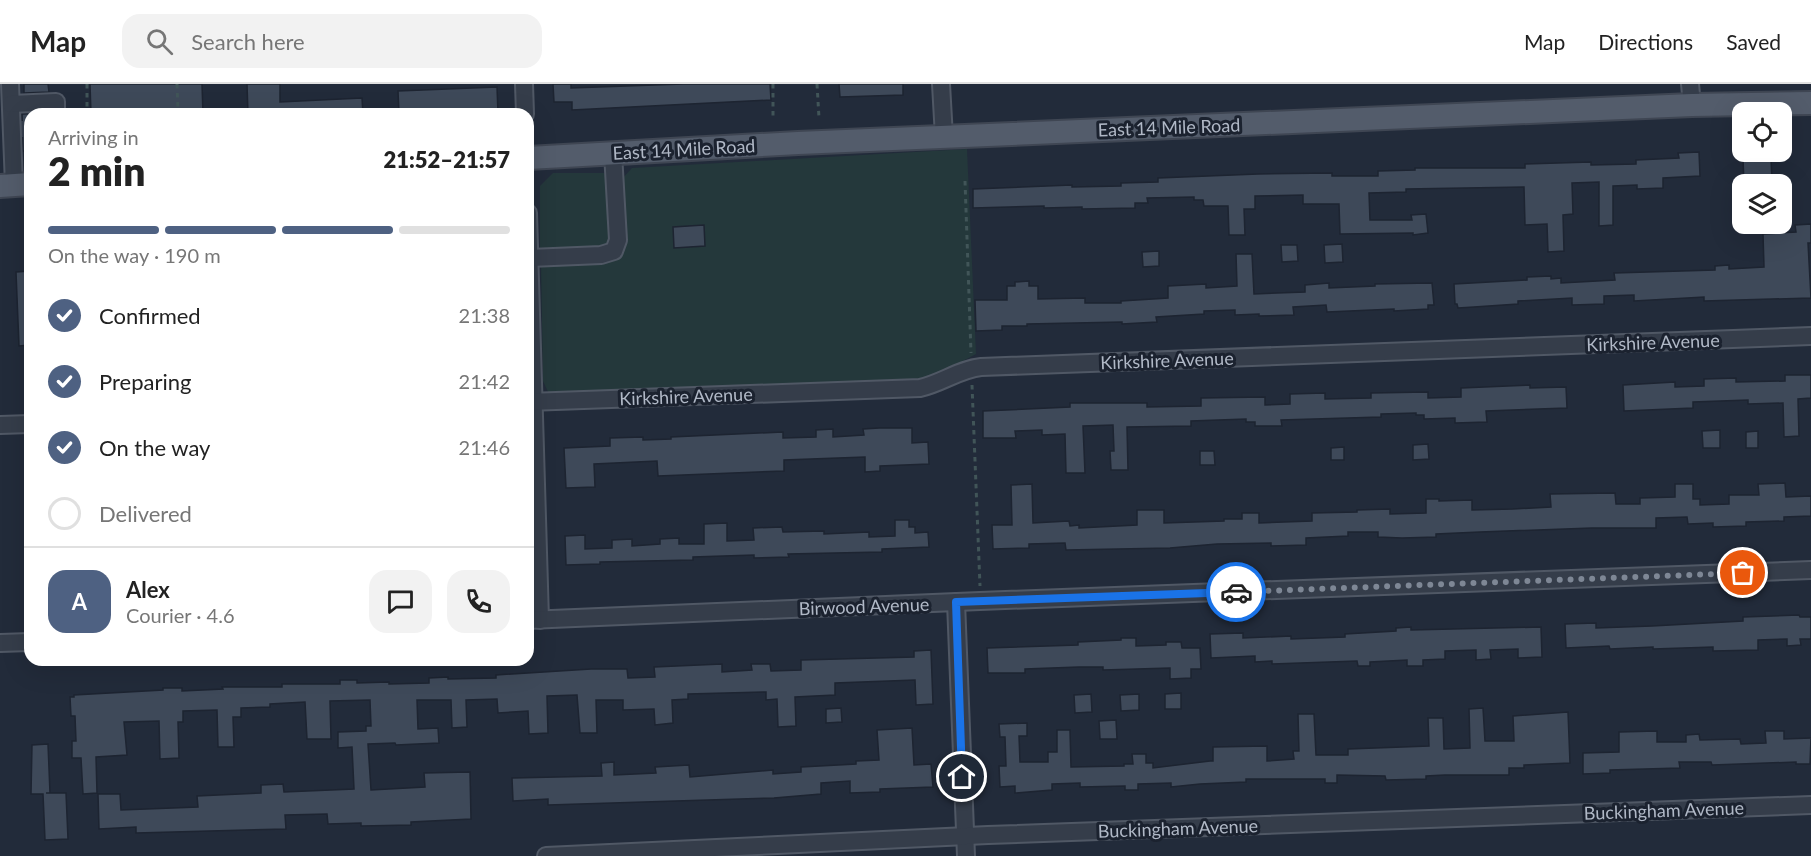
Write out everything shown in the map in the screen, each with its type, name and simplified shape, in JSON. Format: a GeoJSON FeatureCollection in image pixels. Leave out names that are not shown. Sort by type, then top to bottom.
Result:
{"type":"FeatureCollection","features":[{"type":"Feature","properties":{"kind":"main road","name":"East 14 Mile Road"},"geometry":{"type":"LineString","coordinates":[[534,158],[1691,94],[1811,103]]}},
{"type":"Feature","properties":{"kind":"street"},"geometry":{"type":"LineString","coordinates":[[10,84],[10,129],[15,185]]}},
{"type":"Feature","properties":{"kind":"street"},"geometry":{"type":"LineString","coordinates":[[524,84],[525,108]]}},
{"type":"Feature","properties":{"kind":"street"},"geometry":{"type":"LineString","coordinates":[[941,84],[944,136]]}},
{"type":"Feature","properties":{"kind":"street"},"geometry":{"type":"LineString","coordinates":[[11,104],[56,102],[56,108]]}},
{"type":"Feature","properties":{"kind":"street"},"geometry":{"type":"LineString","coordinates":[[534,258],[601,255],[614,251],[618,240],[614,153]]}},
{"type":"Feature","properties":{"kind":"street","name":"Kirkshire Avenue"},"geometry":{"type":"LineString","coordinates":[[534,402],[920,388],[934,385],[972,368],[981,367],[1811,336]]}},
{"type":"Feature","properties":{"kind":"street"},"geometry":{"type":"LineString","coordinates":[[0,425],[24,424]]}},
{"type":"Feature","properties":{"kind":"street","name":"Birwood Avenue"},"geometry":{"type":"LineString","coordinates":[[534,620],[1811,570]]}},
{"type":"Feature","properties":{"kind":"street"},"geometry":{"type":"LineString","coordinates":[[956,602],[966,856]]}},
{"type":"Feature","properties":{"kind":"street"},"geometry":{"type":"LineString","coordinates":[[0,643],[24,642]]}},
{"type":"Feature","properties":{"kind":"street","name":"Buckingham Avenue"},"geometry":{"type":"LineString","coordinates":[[546,856],[965,837],[1811,805]]}},
{"type":"Feature","properties":{"kind":"path"},"geometry":{"type":"LineString","coordinates":[[87,84],[87,108]]}},
{"type":"Feature","properties":{"kind":"path"},"geometry":{"type":"LineString","coordinates":[[177,84],[178,108]]}},
{"type":"Feature","properties":{"kind":"path"},"geometry":{"type":"LineString","coordinates":[[772,84],[773,120]]}},
{"type":"Feature","properties":{"kind":"path"},"geometry":{"type":"LineString","coordinates":[[818,84],[819,117]]}},
{"type":"Feature","properties":{"kind":"path"},"geometry":{"type":"LineString","coordinates":[[965,181],[971,359]]}},
{"type":"Feature","properties":{"kind":"path"},"geometry":{"type":"LineString","coordinates":[[972,378],[980,591]]}},
{"type":"Feature","properties":{"kind":"green space"},"geometry":{"type":"Polygon","coordinates":[[[967,149],[976,354],[931,378],[549,394],[543,381],[541,264],[603,262],[624,252],[620,181],[632,168],[967,149]]]}},
{"type":"Feature","properties":{"kind":"green space"},"geometry":{"type":"Polygon","coordinates":[[[553,173],[604,173],[608,178],[611,237],[607,247],[550,251],[540,249],[540,186],[553,173]]]}},
{"type":"Feature","properties":{"kind":"building"},"geometry":{"type":"Polygon","coordinates":[[[24,84],[48,84],[49,92],[24,93],[24,84]]]}},
{"type":"Feature","properties":{"kind":"building"},"geometry":{"type":"Polygon","coordinates":[[[90,84],[202,84],[203,108],[91,108],[90,84]]]}},
{"type":"Feature","properties":{"kind":"building"},"geometry":{"type":"Polygon","coordinates":[[[247,84],[280,84],[280,102],[362,98],[363,108],[248,108],[247,84]]]}},
{"type":"Feature","properties":{"kind":"building"},"geometry":{"type":"Polygon","coordinates":[[[553,84],[571,84],[571,88],[770,84],[771,100],[572,110],[572,102],[554,102],[553,84]]]}},
{"type":"Feature","properties":{"kind":"building"},"geometry":{"type":"Polygon","coordinates":[[[839,84],[903,84],[903,95],[840,97],[839,84]]]}},
{"type":"Feature","properties":{"kind":"building"},"geometry":{"type":"Polygon","coordinates":[[[497,87],[498,108],[399,108],[398,91],[497,87]]]}},
{"type":"Feature","properties":{"kind":"building"},"geometry":{"type":"Polygon","coordinates":[[[22,114],[24,114],[24,151],[23,151],[22,114]]]}},
{"type":"Feature","properties":{"kind":"building"},"geometry":{"type":"Polygon","coordinates":[[[1699,152],[1700,176],[1663,178],[1663,188],[1637,189],[1637,185],[1613,186],[1613,225],[1599,226],[1599,182],[1572,183],[1573,214],[1563,215],[1564,251],[1548,252],[1547,224],[1525,225],[1524,187],[1406,189],[1406,192],[1369,193],[1370,220],[1412,220],[1411,215],[1426,214],[1428,233],[1413,235],[1413,233],[1340,234],[1339,204],[1303,204],[1303,195],[1255,196],[1255,209],[1244,209],[1245,235],[1229,235],[1228,206],[1204,206],[1203,200],[1194,200],[1194,197],[1147,198],[1148,203],[1135,203],[1135,208],[1082,209],[1082,207],[1044,208],[1044,206],[973,208],[973,189],[1072,185],[1072,187],[1121,186],[1121,183],[1158,182],[1158,178],[1258,174],[1332,173],[1332,176],[1378,176],[1378,171],[1415,170],[1415,168],[1525,168],[1525,164],[1591,162],[1591,165],[1636,164],[1636,160],[1679,158],[1678,153],[1699,152]]]}},
{"type":"Feature","properties":{"kind":"building"},"geometry":{"type":"Polygon","coordinates":[[[1743,162],[1771,162],[1772,174],[1744,174],[1743,162]]]}},
{"type":"Feature","properties":{"kind":"building"},"geometry":{"type":"Polygon","coordinates":[[[1811,224],[1811,243],[1808,243],[1811,298],[1704,301],[1704,297],[1634,301],[1634,295],[1604,296],[1604,304],[1572,305],[1572,298],[1458,308],[1455,304],[1454,284],[1527,280],[1527,277],[1551,276],[1551,279],[1561,278],[1561,283],[1615,280],[1614,273],[1715,270],[1715,266],[1729,265],[1729,269],[1764,267],[1763,234],[1792,234],[1796,232],[1795,225],[1811,224]]]}},
{"type":"Feature","properties":{"kind":"building"},"geometry":{"type":"Polygon","coordinates":[[[704,225],[705,246],[674,248],[673,227],[704,225]]]}},
{"type":"Feature","properties":{"kind":"building"},"geometry":{"type":"Polygon","coordinates":[[[1342,244],[1343,262],[1325,263],[1324,245],[1342,244]]]}},
{"type":"Feature","properties":{"kind":"building"},"geometry":{"type":"Polygon","coordinates":[[[1281,245],[1297,245],[1298,261],[1282,262],[1281,245]]]}},
{"type":"Feature","properties":{"kind":"building"},"geometry":{"type":"Polygon","coordinates":[[[1159,251],[1159,266],[1143,267],[1142,252],[1159,251]]]}},
{"type":"Feature","properties":{"kind":"building"},"geometry":{"type":"Polygon","coordinates":[[[1236,254],[1252,254],[1254,294],[1305,292],[1305,285],[1329,283],[1329,288],[1432,283],[1434,305],[1428,305],[1428,309],[1327,312],[1326,305],[1293,307],[1294,315],[1259,316],[1259,314],[1235,315],[1235,310],[1204,311],[1204,314],[1156,317],[1157,322],[1027,324],[1027,326],[1002,326],[1002,330],[976,331],[975,300],[1007,300],[1007,286],[1015,286],[1015,282],[1029,281],[1029,286],[1038,286],[1038,299],[1085,298],[1085,303],[1121,303],[1121,301],[1168,298],[1168,286],[1206,284],[1206,288],[1237,286],[1236,254]]]}},
{"type":"Feature","properties":{"kind":"building"},"geometry":{"type":"Polygon","coordinates":[[[24,271],[24,346],[19,346],[16,272],[24,271]]]}},
{"type":"Feature","properties":{"kind":"building"},"geometry":{"type":"Polygon","coordinates":[[[1785,375],[1811,375],[1811,398],[1798,399],[1799,436],[1784,437],[1783,403],[1748,404],[1748,400],[1693,402],[1693,408],[1624,411],[1623,385],[1675,382],[1675,387],[1704,386],[1704,379],[1736,378],[1736,382],[1785,381],[1785,375]]]}},
{"type":"Feature","properties":{"kind":"building"},"geometry":{"type":"Polygon","coordinates":[[[1530,385],[1530,388],[1566,387],[1567,408],[1486,411],[1487,422],[1455,423],[1455,418],[1424,419],[1424,415],[1416,415],[1416,413],[1381,414],[1381,417],[1281,420],[1282,426],[1255,426],[1255,422],[1246,422],[1246,419],[1191,421],[1191,426],[1127,427],[1128,470],[1111,470],[1110,451],[1114,451],[1113,425],[1083,426],[1085,473],[1066,473],[1065,434],[1042,435],[1042,430],[1015,431],[1016,438],[983,438],[983,411],[1070,407],[1070,403],[1147,403],[1147,407],[1201,406],[1201,398],[1265,397],[1265,405],[1290,404],[1290,394],[1325,393],[1325,399],[1371,398],[1371,393],[1428,392],[1428,398],[1461,397],[1461,388],[1530,385]]]}},
{"type":"Feature","properties":{"kind":"building"},"geometry":{"type":"Polygon","coordinates":[[[912,428],[912,443],[928,442],[929,464],[880,466],[880,471],[865,472],[865,457],[784,460],[784,471],[658,476],[657,461],[594,464],[595,487],[566,488],[564,448],[610,446],[610,438],[643,437],[643,440],[783,432],[783,438],[816,437],[816,430],[833,429],[833,437],[864,435],[863,429],[912,428]]]}},
{"type":"Feature","properties":{"kind":"building"},"geometry":{"type":"Polygon","coordinates":[[[1720,430],[1720,448],[1703,448],[1702,431],[1720,430]]]}},
{"type":"Feature","properties":{"kind":"building"},"geometry":{"type":"Polygon","coordinates":[[[1758,431],[1758,448],[1746,448],[1746,432],[1758,431]]]}},
{"type":"Feature","properties":{"kind":"building"},"geometry":{"type":"Polygon","coordinates":[[[1428,444],[1429,459],[1413,460],[1413,445],[1428,444]]]}},
{"type":"Feature","properties":{"kind":"building"},"geometry":{"type":"Polygon","coordinates":[[[1344,447],[1344,460],[1331,460],[1331,448],[1344,447]]]}},
{"type":"Feature","properties":{"kind":"building"},"geometry":{"type":"Polygon","coordinates":[[[1200,451],[1214,451],[1215,465],[1200,465],[1200,451]]]}},
{"type":"Feature","properties":{"kind":"building"},"geometry":{"type":"Polygon","coordinates":[[[1785,483],[1786,497],[1811,496],[1811,516],[1784,517],[1784,521],[1746,522],[1746,526],[1713,527],[1713,523],[1688,524],[1687,517],[1656,518],[1656,528],[1480,532],[1436,534],[1436,537],[1378,537],[1378,532],[1348,532],[1348,536],[1306,538],[1306,545],[1217,544],[1170,548],[1066,550],[1065,543],[1029,544],[1029,548],[993,549],[992,525],[1012,525],[1011,485],[1032,484],[1033,523],[1069,521],[1070,526],[1079,525],[1079,528],[1137,525],[1137,510],[1164,510],[1164,523],[1224,521],[1224,519],[1242,519],[1242,513],[1259,513],[1259,523],[1312,521],[1312,513],[1357,512],[1357,510],[1390,509],[1390,514],[1426,513],[1426,499],[1472,500],[1472,510],[1513,509],[1551,507],[1550,494],[1615,493],[1616,504],[1640,504],[1640,498],[1675,497],[1675,484],[1693,484],[1693,499],[1700,499],[1700,505],[1729,504],[1729,495],[1759,495],[1758,484],[1785,483]]]}},
{"type":"Feature","properties":{"kind":"building"},"geometry":{"type":"Polygon","coordinates":[[[895,520],[909,520],[909,527],[915,527],[915,533],[928,532],[929,547],[882,549],[882,552],[788,554],[789,557],[754,558],[754,555],[693,557],[693,560],[566,565],[565,536],[585,535],[585,549],[612,548],[612,540],[632,539],[632,546],[660,544],[660,539],[679,538],[679,544],[704,544],[704,524],[727,523],[727,541],[754,540],[753,528],[782,527],[783,532],[824,531],[824,534],[869,532],[869,537],[895,536],[895,520]]]}},
{"type":"Feature","properties":{"kind":"building"},"geometry":{"type":"Polygon","coordinates":[[[1799,615],[1800,617],[1811,617],[1811,639],[1800,639],[1801,645],[1787,646],[1787,639],[1758,640],[1758,650],[1713,651],[1713,647],[1566,648],[1565,624],[1596,623],[1596,628],[1652,626],[1743,621],[1743,617],[1799,615]]]}},
{"type":"Feature","properties":{"kind":"building"},"geometry":{"type":"Polygon","coordinates":[[[1411,627],[1411,630],[1541,627],[1542,657],[1518,658],[1518,649],[1490,650],[1491,659],[1476,660],[1476,650],[1445,651],[1445,659],[1423,660],[1423,666],[1407,666],[1407,660],[1370,662],[1370,666],[1358,666],[1357,661],[1272,664],[1272,661],[1255,662],[1255,656],[1211,658],[1210,634],[1243,633],[1243,638],[1291,636],[1291,639],[1345,637],[1345,634],[1396,631],[1396,628],[1411,627]]]}},
{"type":"Feature","properties":{"kind":"building"},"geometry":{"type":"Polygon","coordinates":[[[1121,638],[1136,638],[1136,646],[1181,642],[1182,648],[1200,648],[1201,669],[1191,669],[1191,678],[1170,679],[1170,668],[1103,670],[1103,667],[1079,667],[1025,669],[1025,673],[988,673],[987,648],[1078,645],[1078,642],[1121,640],[1121,638]]]}},
{"type":"Feature","properties":{"kind":"building"},"geometry":{"type":"Polygon","coordinates":[[[931,650],[933,704],[916,705],[915,680],[835,683],[835,695],[795,697],[796,726],[778,727],[777,699],[766,700],[766,692],[688,694],[688,699],[672,700],[673,723],[655,725],[654,709],[623,710],[623,700],[596,700],[597,733],[580,733],[577,695],[547,696],[548,733],[529,734],[528,711],[498,713],[497,699],[466,700],[467,727],[452,728],[451,700],[417,700],[418,729],[438,728],[439,743],[368,744],[371,790],[425,787],[424,773],[470,772],[471,819],[411,822],[411,825],[361,826],[361,823],[328,824],[327,814],[285,815],[286,829],[136,833],[136,827],[99,829],[98,794],[120,794],[121,810],[198,807],[197,796],[261,793],[261,785],[283,784],[284,792],[354,789],[352,747],[338,748],[338,732],[366,731],[366,726],[371,726],[370,700],[330,701],[331,739],[307,739],[305,702],[241,708],[241,717],[233,717],[234,747],[218,747],[217,710],[183,711],[183,722],[178,722],[179,758],[160,759],[159,721],[124,722],[127,755],[96,757],[97,793],[83,794],[81,758],[72,758],[72,741],[76,741],[75,716],[71,716],[70,697],[74,695],[163,690],[163,688],[182,688],[182,691],[223,689],[222,687],[282,687],[282,684],[340,684],[340,680],[357,680],[357,683],[429,683],[429,678],[496,678],[496,675],[591,669],[627,669],[628,678],[655,677],[654,667],[722,664],[722,672],[752,670],[751,664],[770,664],[771,671],[801,670],[801,660],[914,657],[914,651],[931,650]]]}},
{"type":"Feature","properties":{"kind":"building"},"geometry":{"type":"Polygon","coordinates":[[[1181,693],[1181,709],[1165,709],[1165,694],[1181,693]]]}},
{"type":"Feature","properties":{"kind":"building"},"geometry":{"type":"Polygon","coordinates":[[[1091,694],[1092,712],[1075,713],[1074,695],[1091,694]]]}},
{"type":"Feature","properties":{"kind":"building"},"geometry":{"type":"Polygon","coordinates":[[[1139,694],[1139,710],[1121,711],[1120,695],[1139,694]]]}},
{"type":"Feature","properties":{"kind":"building"},"geometry":{"type":"Polygon","coordinates":[[[841,708],[842,722],[826,723],[826,709],[841,708]]]}},
{"type":"Feature","properties":{"kind":"building"},"geometry":{"type":"Polygon","coordinates":[[[1483,708],[1485,741],[1514,741],[1513,716],[1568,712],[1570,763],[1524,765],[1524,768],[1509,768],[1509,775],[1445,775],[1426,776],[1426,779],[1386,780],[1385,776],[1337,775],[1337,783],[1325,783],[1325,779],[1246,779],[1246,782],[1171,787],[1171,783],[1138,784],[1138,790],[1125,790],[1125,786],[1080,787],[1080,783],[1052,784],[1052,790],[1015,793],[1015,786],[1000,787],[999,766],[1006,766],[1005,737],[1000,737],[999,724],[1027,723],[1027,736],[1019,736],[1020,762],[1048,762],[1048,752],[1057,752],[1057,730],[1070,730],[1071,767],[1124,766],[1124,764],[1133,764],[1132,754],[1146,754],[1146,763],[1153,763],[1153,768],[1213,761],[1213,747],[1267,746],[1267,761],[1294,759],[1293,751],[1299,751],[1298,714],[1314,714],[1316,755],[1348,755],[1348,749],[1429,746],[1428,718],[1443,718],[1444,749],[1470,748],[1469,709],[1483,708]]]}},
{"type":"Feature","properties":{"kind":"building"},"geometry":{"type":"Polygon","coordinates":[[[1116,720],[1117,739],[1100,739],[1099,721],[1116,720]]]}},
{"type":"Feature","properties":{"kind":"building"},"geometry":{"type":"Polygon","coordinates":[[[912,728],[914,765],[931,764],[933,787],[880,789],[880,792],[850,793],[850,781],[821,783],[821,794],[774,798],[548,805],[548,799],[513,801],[512,778],[602,776],[601,763],[614,762],[614,775],[656,773],[655,767],[689,765],[690,777],[773,770],[773,774],[801,772],[801,767],[856,764],[856,761],[879,760],[877,730],[912,728]]]}},
{"type":"Feature","properties":{"kind":"building"},"geometry":{"type":"Polygon","coordinates":[[[1657,731],[1657,742],[1686,742],[1686,735],[1699,734],[1700,740],[1740,739],[1741,744],[1766,743],[1765,731],[1784,731],[1784,739],[1811,738],[1810,764],[1796,764],[1796,762],[1712,765],[1711,762],[1679,762],[1680,768],[1610,770],[1610,773],[1583,774],[1583,753],[1619,752],[1619,732],[1657,731]]]}},
{"type":"Feature","properties":{"kind":"building"},"geometry":{"type":"Polygon","coordinates":[[[48,744],[50,793],[66,793],[68,839],[45,840],[43,794],[31,794],[32,745],[48,744]]]}},
{"type":"Feature","properties":{"kind":"tunnel"},"geometry":{"type":"LineString","coordinates":[[18,129],[24,129]]}},
{"type":"Feature","properties":{"kind":"way so far"},"geometry":{"type":"LineString","coordinates":[[1236,592],[1743,573]]}},
{"type":"Feature","properties":{"kind":"route"},"geometry":{"type":"LineString","coordinates":[[962,777],[956,602],[1236,592]]}}]}
